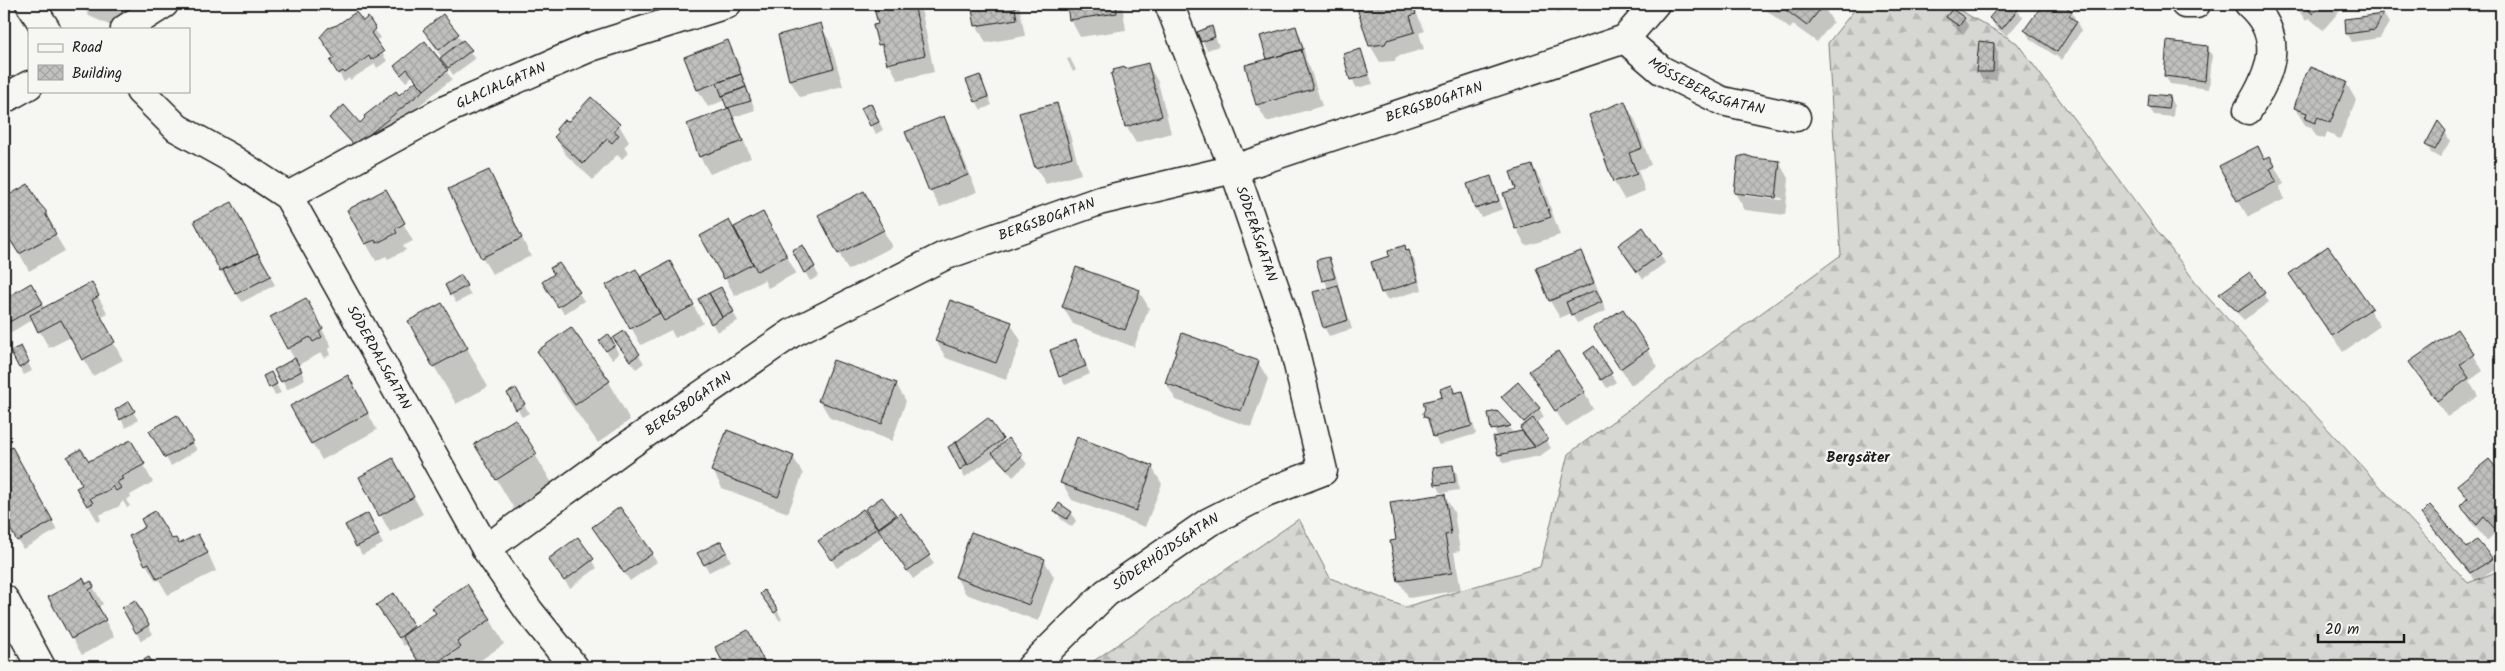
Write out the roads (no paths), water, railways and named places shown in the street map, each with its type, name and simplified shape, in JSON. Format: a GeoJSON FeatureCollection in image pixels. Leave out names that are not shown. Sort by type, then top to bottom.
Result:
{"type":"FeatureCollection","features":[{"type":"Feature","properties":{"kind":"street"},"geometry":{"type":"LineString","coordinates":[[30,4],[45,28]]}},
{"type":"Feature","properties":{"kind":"street"},"geometry":{"type":"LineString","coordinates":[[127,28],[164,4]]}},
{"type":"Feature","properties":{"kind":"street","name":"GLACIALGATAN"},"geometry":{"type":"LineString","coordinates":[[288,196],[454,106],[591,47],[726,4]]}},
{"type":"Feature","properties":{"kind":"street","name":"SÖDERÅSGATAN"},"geometry":{"type":"LineString","coordinates":[[1169,4],[1234,169],[1292,335],[1323,471]]}},
{"type":"Feature","properties":{"kind":"street"},"geometry":{"type":"LineString","coordinates":[[1625,39],[1655,4]]}},
{"type":"Feature","properties":{"kind":"street"},"geometry":{"type":"LineString","coordinates":[[2185,4],[2196,4]]}},
{"type":"Feature","properties":{"kind":"street"},"geometry":{"type":"LineString","coordinates":[[2248,110],[2261,90],[2272,61],[2271,35],[2260,14],[2249,4]]}},
{"type":"Feature","properties":{"kind":"street","name":"BERGSBOGATAN"},"geometry":{"type":"LineString","coordinates":[[486,549],[623,449],[800,329],[944,256],[1098,201],[1234,169],[1625,39]]}},
{"type":"Feature","properties":{"kind":"street","name":"MÖSSEBERGSGATAN"},"geometry":{"type":"LineString","coordinates":[[1625,39],[1661,70],[1722,101],[1796,117]]}},
{"type":"Feature","properties":{"kind":"street"},"geometry":{"type":"LineString","coordinates":[[4,100],[28,86]]}},
{"type":"Feature","properties":{"kind":"street","name":"SÖDERDALSGATAN"},"geometry":{"type":"LineString","coordinates":[[141,92],[177,128],[229,157],[288,196],[486,549],[529,611],[574,667]]}},
{"type":"Feature","properties":{"kind":"street","name":"SÖDERHÖJDSGATAN"},"geometry":{"type":"LineString","coordinates":[[1031,667],[1106,592],[1209,522],[1266,493],[1323,471]]}},
{"type":"Feature","properties":{"kind":"street"},"geometry":{"type":"LineString","coordinates":[[4,600],[41,667]]}},
{"type":"Feature","properties":{"kind":"district","name":"Bergsäter"},"geometry":{"type":"Point","coordinates":[1858,458]}}]}
